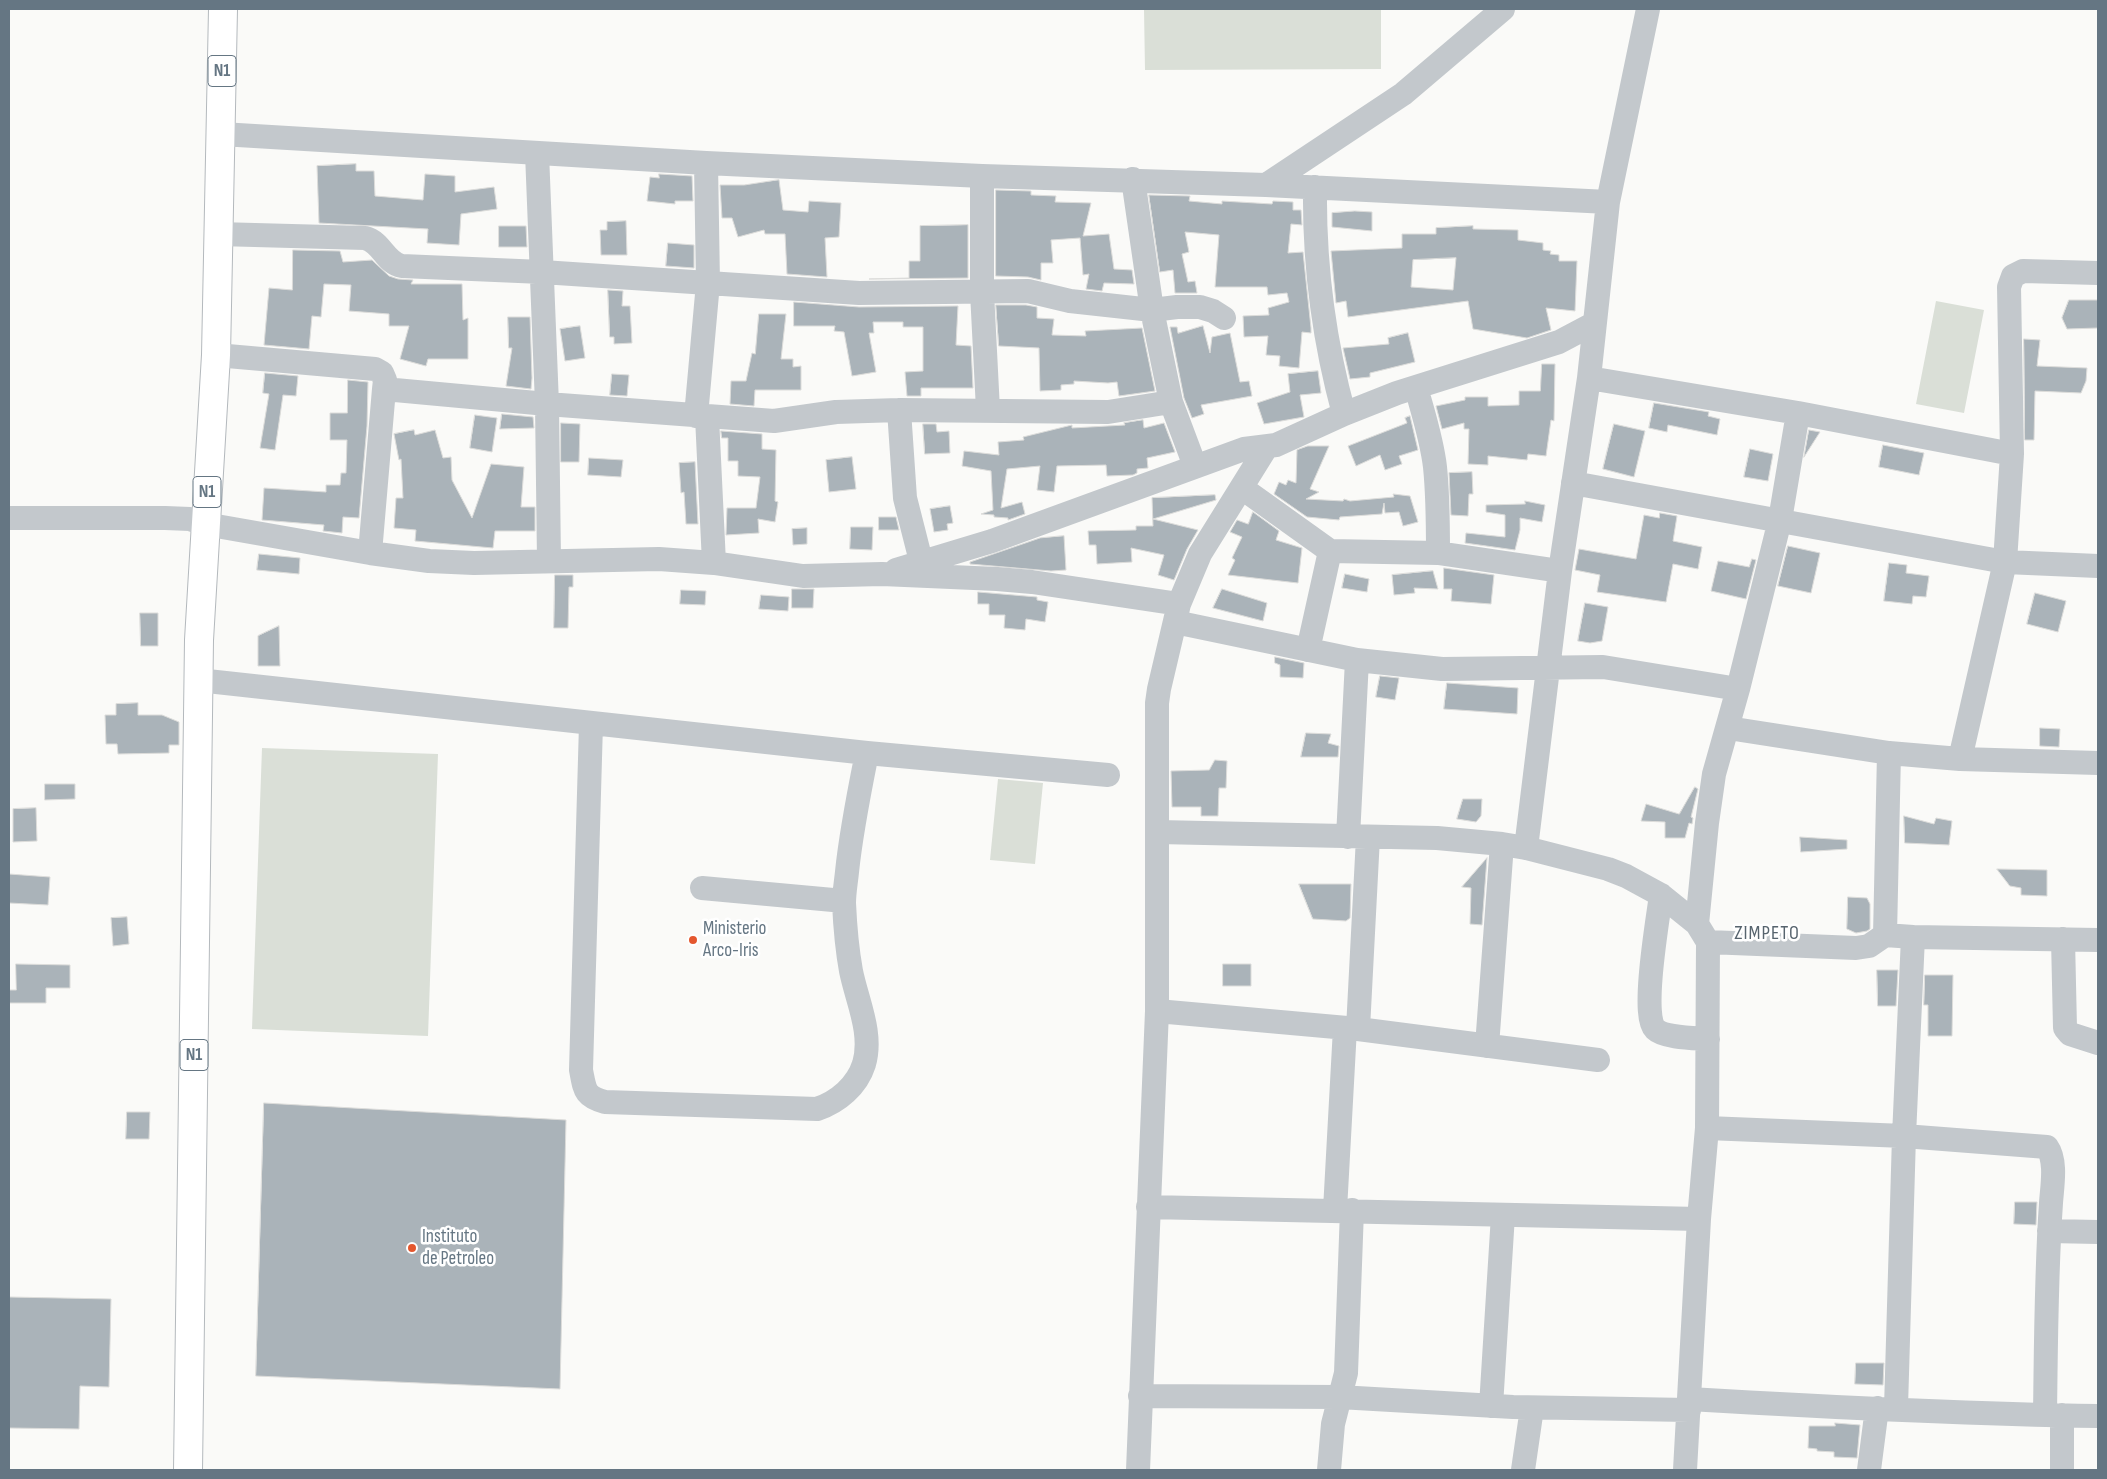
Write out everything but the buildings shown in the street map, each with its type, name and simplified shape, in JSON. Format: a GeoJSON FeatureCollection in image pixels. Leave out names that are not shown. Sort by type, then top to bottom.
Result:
{"type":"FeatureCollection","features":[{"type":"Feature","properties":{"kind":"highway","name":"N1"},"geometry":{"type":"LineString","coordinates":[[188,1470],[198,680],[205,524],[216,355],[223,9]]}},
{"type":"Feature","properties":{"kind":"street"},"geometry":{"type":"LineString","coordinates":[[1266,185],[1403,94],[1504,9]]}},
{"type":"Feature","properties":{"kind":"street"},"geometry":{"type":"LineString","coordinates":[[1526,848],[1560,571],[1589,378],[1608,202],[1648,9]]}},
{"type":"Feature","properties":{"kind":"street"},"geometry":{"type":"LineString","coordinates":[[221,134],[706,163],[982,176],[1133,179],[1608,202]]}},
{"type":"Feature","properties":{"kind":"street"},"geometry":{"type":"LineString","coordinates":[[537,153],[547,404],[549,561]]}},
{"type":"Feature","properties":{"kind":"street"},"geometry":{"type":"LineString","coordinates":[[706,163],[708,283],[701,417],[714,563]]}},
{"type":"Feature","properties":{"kind":"street"},"geometry":{"type":"LineString","coordinates":[[982,176],[982,292],[988,410]]}},
{"type":"Feature","properties":{"kind":"street"},"geometry":{"type":"LineString","coordinates":[[1133,179],[1141,245],[1152,310],[1172,402],[1195,466]]}},
{"type":"Feature","properties":{"kind":"street"},"geometry":{"type":"LineString","coordinates":[[1315,187],[1314,231],[1329,358],[1344,414]]}},
{"type":"Feature","properties":{"kind":"street"},"geometry":{"type":"LineString","coordinates":[[218,234],[364,238],[376,243],[391,262],[396,265],[542,272],[859,293],[1028,291],[1070,302],[1152,310],[1177,306],[1200,306],[1224,318]]}},
{"type":"Feature","properties":{"kind":"street"},"geometry":{"type":"LineString","coordinates":[[1960,759],[2005,562],[2012,454],[2009,287],[2013,276],[2023,271],[2098,273]]}},
{"type":"Feature","properties":{"kind":"street"},"geometry":{"type":"LineString","coordinates":[[882,574],[921,561],[992,542],[1244,449],[1266,448],[1344,414],[1416,387],[1545,348],[1594,324]]}},
{"type":"Feature","properties":{"kind":"street"},"geometry":{"type":"LineString","coordinates":[[216,355],[375,369],[382,373],[385,380],[370,552]]}},
{"type":"Feature","properties":{"kind":"street"},"geometry":{"type":"LineString","coordinates":[[1589,378],[1798,413],[2012,454]]}},
{"type":"Feature","properties":{"kind":"street"},"geometry":{"type":"LineString","coordinates":[[1416,387],[1431,439],[1435,466],[1438,495],[1438,553]]}},
{"type":"Feature","properties":{"kind":"street"},"geometry":{"type":"LineString","coordinates":[[384,389],[701,417],[774,421],[841,412],[899,410],[1108,412],[1172,402]]}},
{"type":"Feature","properties":{"kind":"street"},"geometry":{"type":"LineString","coordinates":[[899,410],[905,498],[921,561]]}},
{"type":"Feature","properties":{"kind":"street"},"geometry":{"type":"LineString","coordinates":[[1685,1470],[1699,1220],[1707,1128],[1708,1040],[1703,933],[1710,795],[1780,520],[1798,413]]}},
{"type":"Feature","properties":{"kind":"street"},"geometry":{"type":"LineString","coordinates":[[1138,1470],[1157,1011],[1157,703],[1177,613],[1207,541],[1266,448]]}},
{"type":"Feature","properties":{"kind":"street"},"geometry":{"type":"LineString","coordinates":[[1573,483],[2005,562],[2098,566]]}},
{"type":"Feature","properties":{"kind":"street"},"geometry":{"type":"LineString","coordinates":[[1242,488],[1330,551],[1438,553],[1560,571]]}},
{"type":"Feature","properties":{"kind":"street"},"geometry":{"type":"LineString","coordinates":[[9,518],[190,519],[205,524],[370,552],[451,562],[659,559],[714,563],[803,576],[882,574],[1023,581],[1177,613],[1308,650],[1357,660],[1442,669],[1603,667],[1626,669],[1738,689]]}},
{"type":"Feature","properties":{"kind":"street"},"geometry":{"type":"LineString","coordinates":[[1308,650],[1330,551]]}},
{"type":"Feature","properties":{"kind":"street"},"geometry":{"type":"LineString","coordinates":[[1329,1470],[1333,1424],[1346,1367],[1343,1210],[1358,837],[1357,660]]}},
{"type":"Feature","properties":{"kind":"street"},"geometry":{"type":"LineString","coordinates":[[198,680],[867,753],[1108,775]]}},
{"type":"Feature","properties":{"kind":"street"},"geometry":{"type":"LineString","coordinates":[[591,724],[581,1070],[585,1089],[591,1098],[605,1102],[816,1110],[828,1106],[843,1096],[852,1085],[863,1065],[866,1047],[865,1029],[851,970],[844,901],[850,841],[867,753]]}},
{"type":"Feature","properties":{"kind":"street"},"geometry":{"type":"LineString","coordinates":[[1728,728],[1889,752],[1960,759],[2098,763]]}},
{"type":"Feature","properties":{"kind":"street"},"geometry":{"type":"LineString","coordinates":[[1885,936],[1888,893],[1889,752]]}},
{"type":"Feature","properties":{"kind":"street"},"geometry":{"type":"LineString","coordinates":[[1158,832],[1437,838],[1526,848],[1608,869],[1626,876],[1661,895],[1703,933],[1856,948],[1869,946],[1885,936],[2098,940]]}},
{"type":"Feature","properties":{"kind":"street"},"geometry":{"type":"LineString","coordinates":[[1487,1046],[1502,844]]}},
{"type":"Feature","properties":{"kind":"street"},"geometry":{"type":"LineString","coordinates":[[702,888],[844,901]]}},
{"type":"Feature","properties":{"kind":"street"},"geometry":{"type":"LineString","coordinates":[[1661,895],[1653,960],[1649,1008],[1650,1022],[1656,1031],[1670,1035],[1708,1040]]}},
{"type":"Feature","properties":{"kind":"street"},"geometry":{"type":"LineString","coordinates":[[1869,1470],[1886,1408],[1904,1136],[1914,937]]}},
{"type":"Feature","properties":{"kind":"street"},"geometry":{"type":"LineString","coordinates":[[2063,939],[2066,1028],[2070,1034],[2098,1043]]}},
{"type":"Feature","properties":{"kind":"street"},"geometry":{"type":"LineString","coordinates":[[1157,1011],[1351,1028],[1598,1060]]}},
{"type":"Feature","properties":{"kind":"street"},"geometry":{"type":"LineString","coordinates":[[1707,1128],[1904,1136],[2047,1147],[2050,1151],[2052,1168],[2049,1231],[2053,1415],[2062,1470]]}},
{"type":"Feature","properties":{"kind":"street"},"geometry":{"type":"LineString","coordinates":[[1148,1207],[1343,1210],[1699,1220]]}},
{"type":"Feature","properties":{"kind":"street"},"geometry":{"type":"LineString","coordinates":[[1491,1406],[1503,1215]]}},
{"type":"Feature","properties":{"kind":"street"},"geometry":{"type":"LineString","coordinates":[[2049,1231],[2098,1232]]}},
{"type":"Feature","properties":{"kind":"street"},"geometry":{"type":"LineString","coordinates":[[1140,1396],[1339,1397],[1532,1408],[1689,1405],[1886,1408],[2022,1416],[2098,1416]]}},
{"type":"Feature","properties":{"kind":"street"},"geometry":{"type":"LineString","coordinates":[[1523,1470],[1532,1408]]}},
{"type":"Feature","properties":{"kind":"shaded area"},"geometry":{"type":"Polygon","coordinates":[[[1144,9],[1381,9],[1381,69],[1145,70],[1144,9]]]}},
{"type":"Feature","properties":{"kind":"shaded area"},"geometry":{"type":"Polygon","coordinates":[[[1936,301],[1984,310],[1964,413],[1916,404],[1936,301]]]}},
{"type":"Feature","properties":{"kind":"shaded area"},"geometry":{"type":"Polygon","coordinates":[[[262,748],[438,754],[428,1036],[252,1029],[262,748]]]}},
{"type":"Feature","properties":{"kind":"shaded area"},"geometry":{"type":"Polygon","coordinates":[[[998,779],[1043,783],[1035,864],[990,860],[998,779]]]}},
{"type":"Feature","properties":{"kind":"place","name":"Ministerio Arco-Iris"},"geometry":{"type":"Point","coordinates":[693,940]}},
{"type":"Feature","properties":{"kind":"place","name":"Instituto de Petroleo"},"geometry":{"type":"Point","coordinates":[412,1248]}},
{"type":"Feature","properties":{"kind":"district","name":"ZIMPETO"},"geometry":{"type":"Point","coordinates":[1767,934]}}]}
